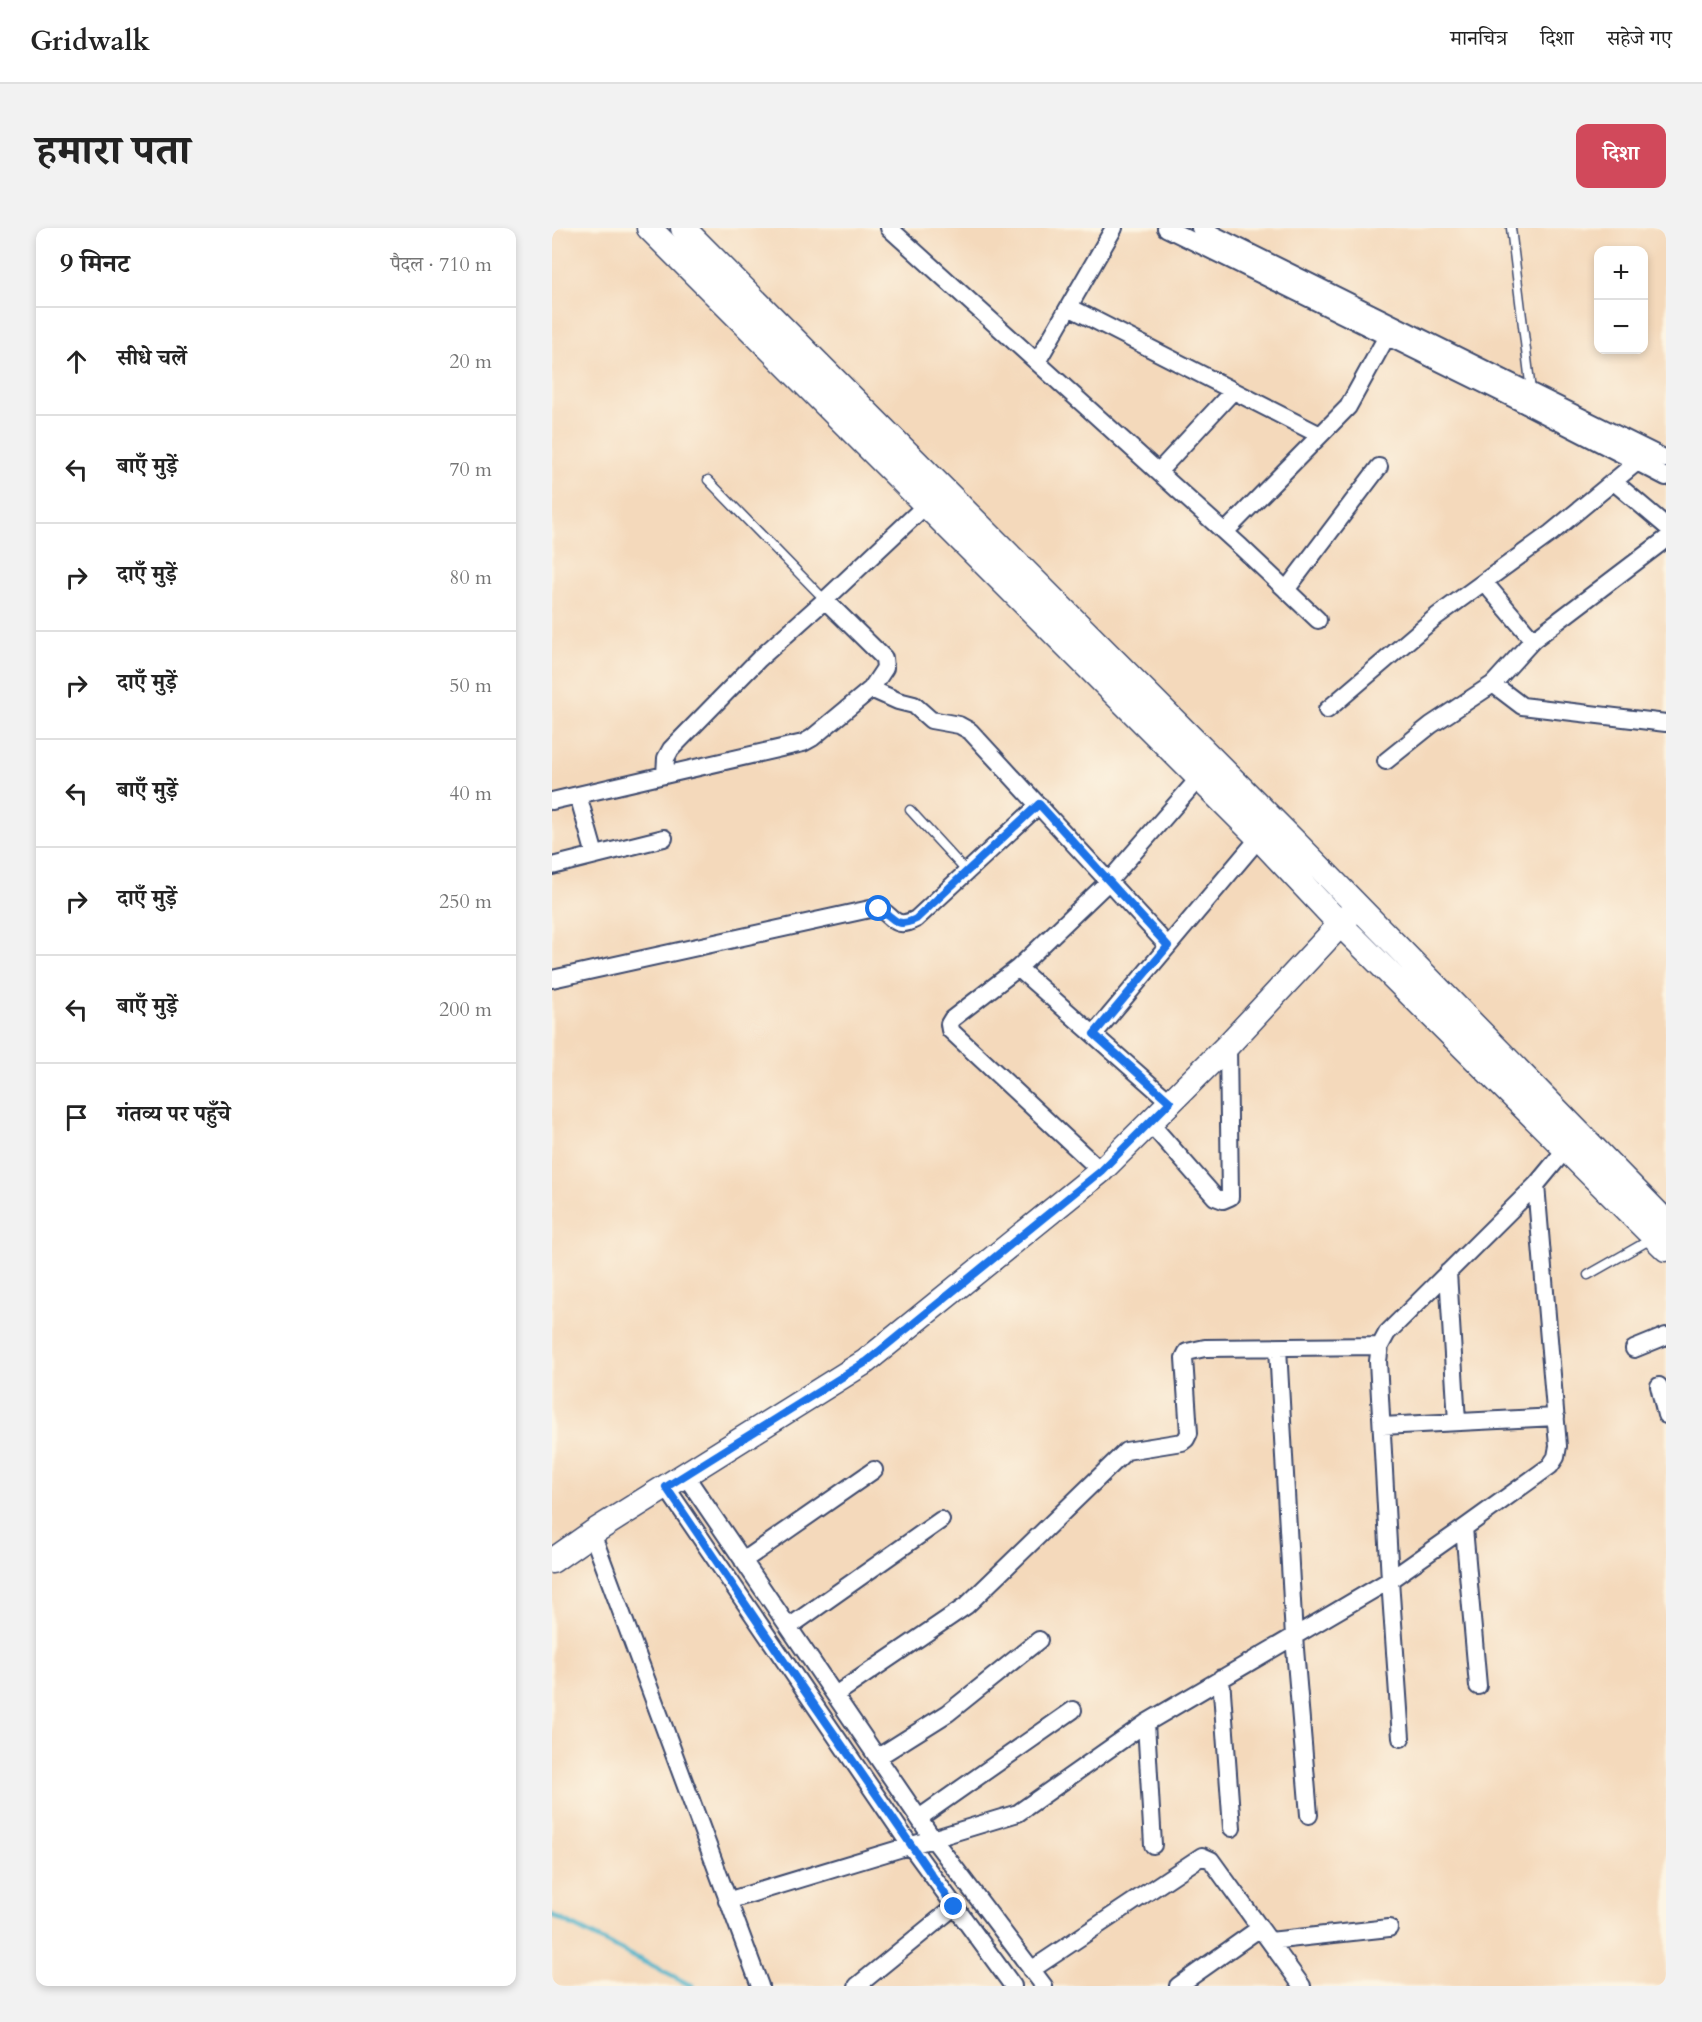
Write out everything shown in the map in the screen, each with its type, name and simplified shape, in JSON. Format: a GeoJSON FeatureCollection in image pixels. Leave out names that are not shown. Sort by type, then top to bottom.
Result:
{"type":"FeatureCollection","features":[{"type":"Feature","properties":{"kind":"main road"},"geometry":{"type":"LineString","coordinates":[[649,228],[1259,838],[1341,925],[1565,1150],[1662,1236]]}},
{"type":"Feature","properties":{"kind":"main road"},"geometry":{"type":"LineString","coordinates":[[683,228],[1357,906],[1662,1236]]}},
{"type":"Feature","properties":{"kind":"main road"},"geometry":{"type":"LineString","coordinates":[[552,1561],[603,1526],[866,1362],[1101,1171],[1228,1045],[1357,906]]}},
{"type":"Feature","properties":{"kind":"street"},"geometry":{"type":"LineString","coordinates":[[890,228],[1225,532],[1318,620]]}},
{"type":"Feature","properties":{"kind":"street"},"geometry":{"type":"LineString","coordinates":[[1037,362],[1114,228]]}},
{"type":"Feature","properties":{"kind":"street"},"geometry":{"type":"LineString","coordinates":[[1166,228],[1387,336],[1666,477]]}},
{"type":"Feature","properties":{"kind":"street"},"geometry":{"type":"LineString","coordinates":[[1200,228],[1666,459]]}},
{"type":"Feature","properties":{"kind":"street"},"geometry":{"type":"LineString","coordinates":[[1069,307],[1320,435]]}},
{"type":"Feature","properties":{"kind":"street"},"geometry":{"type":"LineString","coordinates":[[1225,532],[1352,402],[1387,336]]}},
{"type":"Feature","properties":{"kind":"street"},"geometry":{"type":"LineString","coordinates":[[1158,472],[1233,391]]}},
{"type":"Feature","properties":{"kind":"street"},"geometry":{"type":"LineString","coordinates":[[1327,710],[1437,616],[1551,533],[1637,462]]}},
{"type":"Feature","properties":{"kind":"street"},"geometry":{"type":"LineString","coordinates":[[1286,590],[1379,467]]}},
{"type":"Feature","properties":{"kind":"street"},"geometry":{"type":"LineString","coordinates":[[1614,482],[1666,526]]}},
{"type":"Feature","properties":{"kind":"street"},"geometry":{"type":"LineString","coordinates":[[665,775],[666,758],[671,749],[759,659],[926,505]]}},
{"type":"Feature","properties":{"kind":"street"},"geometry":{"type":"LineString","coordinates":[[1386,761],[1431,725],[1493,684],[1533,640],[1666,539]]}},
{"type":"Feature","properties":{"kind":"street"},"geometry":{"type":"LineString","coordinates":[[1484,582],[1533,640]]}},
{"type":"Feature","properties":{"kind":"street"},"geometry":{"type":"LineString","coordinates":[[552,801],[808,741],[872,689],[885,668],[884,658],[825,600]]}},
{"type":"Feature","properties":{"kind":"street"},"geometry":{"type":"LineString","coordinates":[[1493,684],[1522,706],[1666,723]]}},
{"type":"Feature","properties":{"kind":"street"},"geometry":{"type":"LineString","coordinates":[[872,689],[898,701],[914,705],[931,720],[952,723],[965,728],[1039,804],[1168,946]]}},
{"type":"Feature","properties":{"kind":"street"},"geometry":{"type":"LineString","coordinates":[[1101,1171],[950,1030],[949,1024],[952,1019],[1018,968],[1108,882],[1199,778]]}},
{"type":"Feature","properties":{"kind":"street"},"geometry":{"type":"LineString","coordinates":[[578,795],[595,855]]}},
{"type":"Feature","properties":{"kind":"street"},"geometry":{"type":"LineString","coordinates":[[552,979],[870,909],[882,910],[900,924],[906,924],[916,919],[1039,804]]}},
{"type":"Feature","properties":{"kind":"street"},"geometry":{"type":"LineString","coordinates":[[552,866],[664,838]]}},
{"type":"Feature","properties":{"kind":"street"},"geometry":{"type":"LineString","coordinates":[[1094,1034],[1259,838]]}},
{"type":"Feature","properties":{"kind":"street"},"geometry":{"type":"LineString","coordinates":[[1018,968],[1170,1102]]}},
{"type":"Feature","properties":{"kind":"street"},"geometry":{"type":"LineString","coordinates":[[1150,1123],[1215,1197],[1223,1200],[1230,1197],[1228,1045]]}},
{"type":"Feature","properties":{"kind":"street"},"geometry":{"type":"LineString","coordinates":[[1401,1738],[1378,1360],[1380,1346],[1388,1334],[1448,1272],[1536,1185],[1565,1150]]}},
{"type":"Feature","properties":{"kind":"street"},"geometry":{"type":"LineString","coordinates":[[727,1901],[1018,1813],[1146,1723],[1390,1580],[1550,1466],[1556,1456],[1558,1446],[1536,1185]]}},
{"type":"Feature","properties":{"kind":"street"},"geometry":{"type":"LineString","coordinates":[[1448,1272],[1457,1422]]}},
{"type":"Feature","properties":{"kind":"street"},"geometry":{"type":"LineString","coordinates":[[1634,1349],[1666,1336]]}},
{"type":"Feature","properties":{"kind":"street"},"geometry":{"type":"LineString","coordinates":[[835,1695],[966,1606],[1126,1451],[1182,1442],[1189,1433],[1184,1358],[1187,1352],[1205,1348],[1380,1346]]}},
{"type":"Feature","properties":{"kind":"street"},"geometry":{"type":"LineString","coordinates":[[1278,1348],[1294,1637],[1310,1815]]}},
{"type":"Feature","properties":{"kind":"street"},"geometry":{"type":"LineString","coordinates":[[1659,1386],[1666,1414]]}},
{"type":"Feature","properties":{"kind":"street"},"geometry":{"type":"LineString","coordinates":[[1382,1426],[1556,1417]]}},
{"type":"Feature","properties":{"kind":"street"},"geometry":{"type":"LineString","coordinates":[[743,1561],[874,1470]]}},
{"type":"Feature","properties":{"kind":"street"},"geometry":{"type":"LineString","coordinates":[[675,1481],[743,1561],[933,1839],[1044,1986]]}},
{"type":"Feature","properties":{"kind":"street"},"geometry":{"type":"LineString","coordinates":[[675,1481],[788,1667],[910,1845],[1013,1986]]}},
{"type":"Feature","properties":{"kind":"street"},"geometry":{"type":"LineString","coordinates":[[789,1627],[941,1520]]}},
{"type":"Feature","properties":{"kind":"street"},"geometry":{"type":"LineString","coordinates":[[603,1526],[756,1983]]}},
{"type":"Feature","properties":{"kind":"street"},"geometry":{"type":"LineString","coordinates":[[1464,1528],[1478,1686]]}},
{"type":"Feature","properties":{"kind":"street"},"geometry":{"type":"LineString","coordinates":[[878,1757],[948,1713],[1039,1640]]}},
{"type":"Feature","properties":{"kind":"street"},"geometry":{"type":"LineString","coordinates":[[788,1667],[808,1654]]}},
{"type":"Feature","properties":{"kind":"street"},"geometry":{"type":"LineString","coordinates":[[1221,1678],[1232,1828]]}},
{"type":"Feature","properties":{"kind":"street"},"geometry":{"type":"LineString","coordinates":[[919,1818],[1073,1710]]}},
{"type":"Feature","properties":{"kind":"street"},"geometry":{"type":"LineString","coordinates":[[1146,1723],[1153,1845]]}},
{"type":"Feature","properties":{"kind":"street"},"geometry":{"type":"LineString","coordinates":[[1031,1970],[1202,1856],[1211,1860],[1302,1986]]}},
{"type":"Feature","properties":{"kind":"street"},"geometry":{"type":"LineString","coordinates":[[857,1986],[954,1907]]}},
{"type":"Feature","properties":{"kind":"street"},"geometry":{"type":"LineString","coordinates":[[1178,1986],[1265,1934],[1389,1928]]}},
{"type":"Feature","properties":{"kind":"lane"},"geometry":{"type":"LineString","coordinates":[[1511,228],[1531,392]]}},
{"type":"Feature","properties":{"kind":"lane"},"geometry":{"type":"LineString","coordinates":[[708,480],[825,600]]}},
{"type":"Feature","properties":{"kind":"lane"},"geometry":{"type":"LineString","coordinates":[[910,810],[967,872]]}},
{"type":"Feature","properties":{"kind":"lane"},"geometry":{"type":"LineString","coordinates":[[1588,1275],[1662,1236]]}},
{"type":"Feature","properties":{"kind":"waterway"},"geometry":{"type":"LineString","coordinates":[[552,1915],[692,1986]]}},
{"type":"Feature","properties":{"kind":"route"},"geometry":{"type":"LineString","coordinates":[[879,909],[900,924],[916,919],[1039,804],[1168,946],[1094,1034],[1170,1102],[1101,1171],[866,1362],[666,1487],[954,1907]]}}]}
